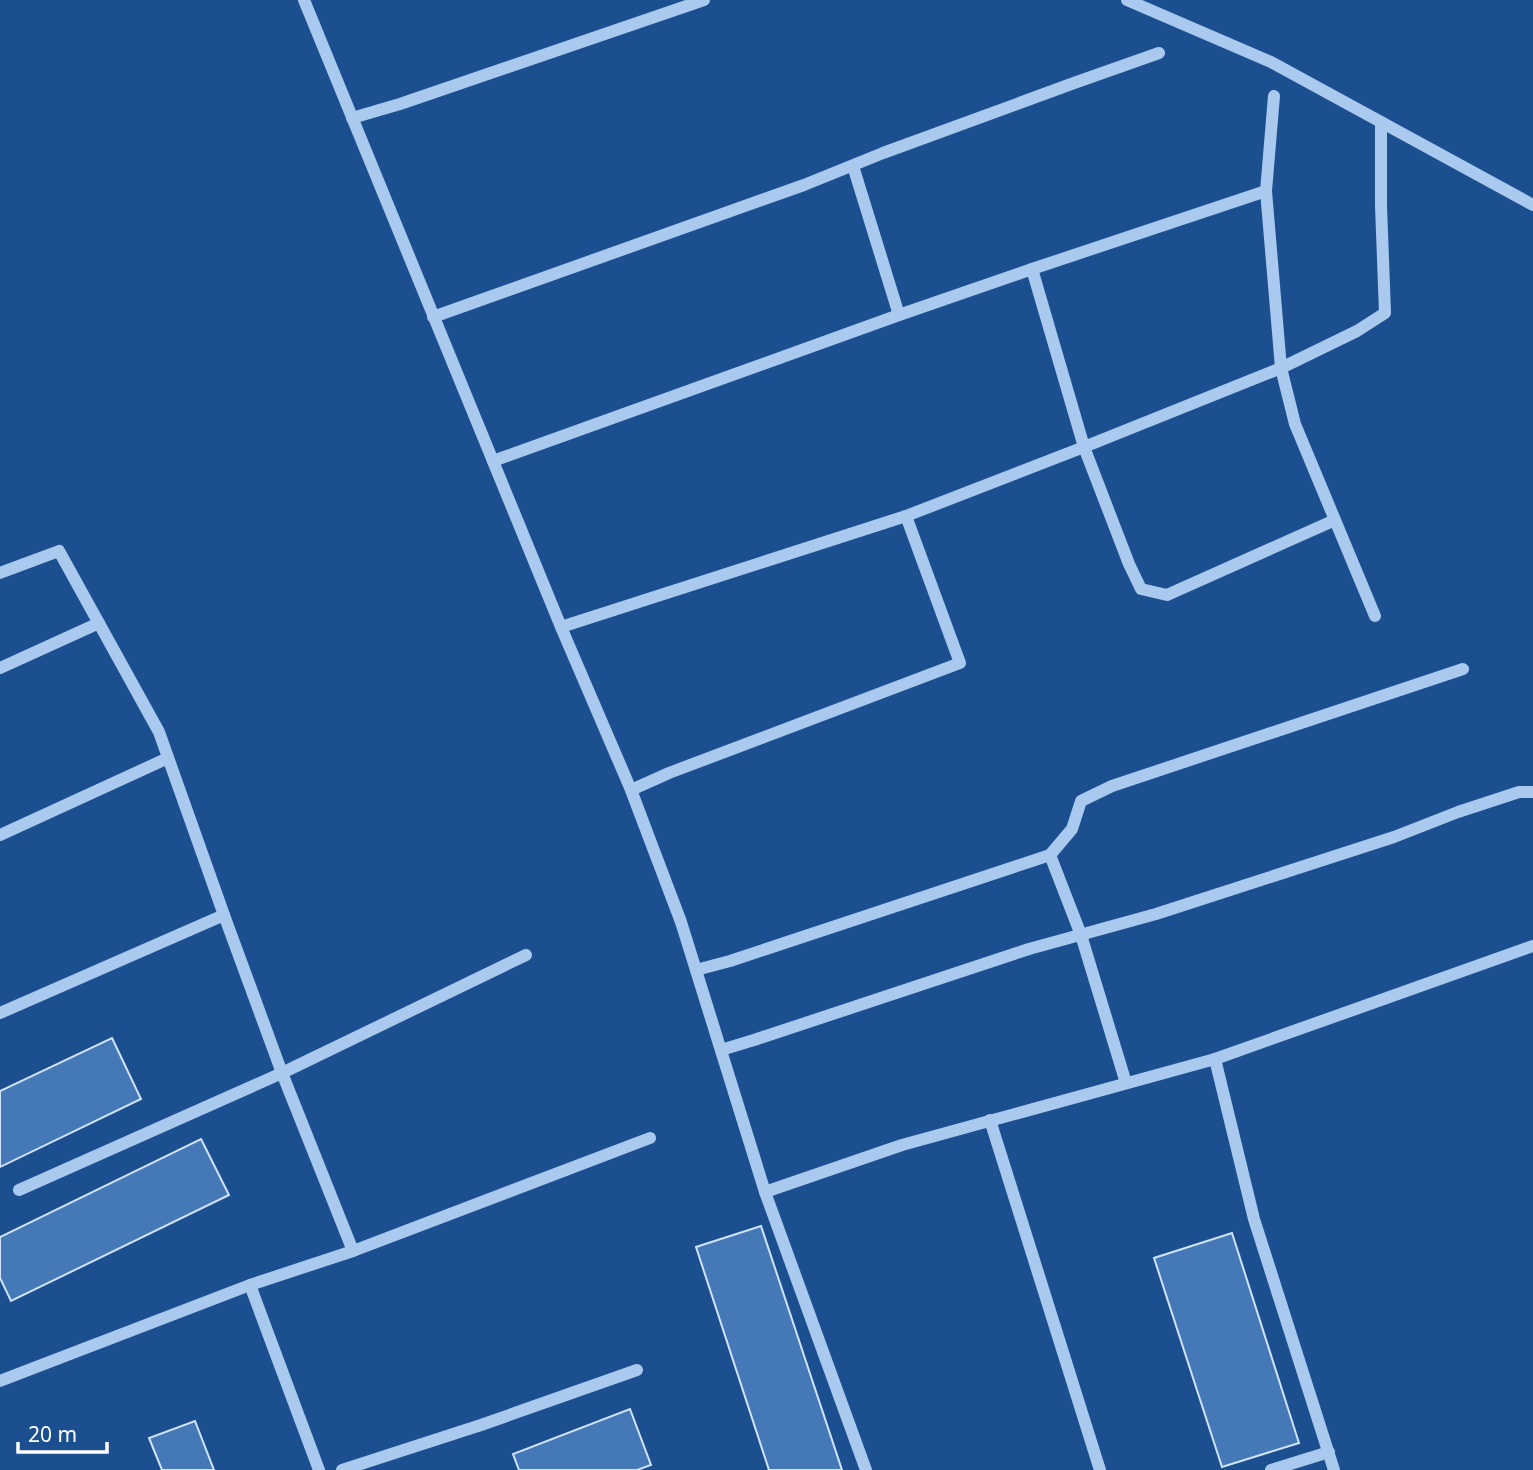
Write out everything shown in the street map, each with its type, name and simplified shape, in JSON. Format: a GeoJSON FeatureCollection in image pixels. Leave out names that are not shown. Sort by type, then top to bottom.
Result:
{"type":"FeatureCollection","features":[{"type":"Feature","properties":{"kind":"street"},"geometry":{"type":"LineString","coordinates":[[304,0],[561,627],[631,790],[681,922],[765,1192],[866,1470]]}},
{"type":"Feature","properties":{"kind":"street"},"geometry":{"type":"LineString","coordinates":[[352,118],[704,0]]}},
{"type":"Feature","properties":{"kind":"street"},"geometry":{"type":"LineString","coordinates":[[1127,0],[1271,62],[1533,205]]}},
{"type":"Feature","properties":{"kind":"street"},"geometry":{"type":"LineString","coordinates":[[433,317],[804,185],[1160,53]]}},
{"type":"Feature","properties":{"kind":"street"},"geometry":{"type":"LineString","coordinates":[[1273,96],[1266,191],[1281,368],[1295,424],[1375,616]]}},
{"type":"Feature","properties":{"kind":"street"},"geometry":{"type":"LineString","coordinates":[[561,627],[906,516],[1281,368],[1357,331],[1385,313],[1381,122]]}},
{"type":"Feature","properties":{"kind":"street"},"geometry":{"type":"LineString","coordinates":[[853,166],[899,315]]}},
{"type":"Feature","properties":{"kind":"street"},"geometry":{"type":"LineString","coordinates":[[493,461],[899,315],[1266,191]]}},
{"type":"Feature","properties":{"kind":"street"},"geometry":{"type":"LineString","coordinates":[[1032,269],[1084,447],[1140,589],[1167,595],[1335,520]]}},
{"type":"Feature","properties":{"kind":"street"},"geometry":{"type":"LineString","coordinates":[[631,790],[682,768],[960,663],[906,516]]}},
{"type":"Feature","properties":{"kind":"street"},"geometry":{"type":"LineString","coordinates":[[0,573],[59,551],[159,732],[282,1073],[353,1251]]}},
{"type":"Feature","properties":{"kind":"street"},"geometry":{"type":"LineString","coordinates":[[0,668],[99,623]]}},
{"type":"Feature","properties":{"kind":"street"},"geometry":{"type":"LineString","coordinates":[[696,970],[1050,855],[1072,829],[1082,801],[1112,786],[1463,669]]}},
{"type":"Feature","properties":{"kind":"street"},"geometry":{"type":"LineString","coordinates":[[0,835],[168,758]]}},
{"type":"Feature","properties":{"kind":"street"},"geometry":{"type":"LineString","coordinates":[[720,1049],[1029,949],[1156,914],[1394,838],[1458,812],[1519,792],[1533,792]]}},
{"type":"Feature","properties":{"kind":"street"},"geometry":{"type":"LineString","coordinates":[[1050,855],[1081,935],[1126,1083]]}},
{"type":"Feature","properties":{"kind":"street"},"geometry":{"type":"LineString","coordinates":[[0,1013],[224,915]]}},
{"type":"Feature","properties":{"kind":"street"},"geometry":{"type":"LineString","coordinates":[[765,1192],[902,1146],[1215,1059],[1533,946]]}},
{"type":"Feature","properties":{"kind":"street"},"geometry":{"type":"LineString","coordinates":[[19,1190],[282,1073],[526,955]]}},
{"type":"Feature","properties":{"kind":"street"},"geometry":{"type":"LineString","coordinates":[[1215,1059],[1254,1219],[1334,1470]]}},
{"type":"Feature","properties":{"kind":"street"},"geometry":{"type":"LineString","coordinates":[[990,1120],[1100,1470]]}},
{"type":"Feature","properties":{"kind":"street"},"geometry":{"type":"LineString","coordinates":[[0,1381],[250,1285],[353,1251],[650,1138]]}},
{"type":"Feature","properties":{"kind":"street"},"geometry":{"type":"LineString","coordinates":[[250,1285],[319,1470]]}},
{"type":"Feature","properties":{"kind":"street"},"geometry":{"type":"LineString","coordinates":[[342,1470],[637,1370]]}},
{"type":"Feature","properties":{"kind":"street"},"geometry":{"type":"LineString","coordinates":[[1270,1470],[1329,1452]]}},
{"type":"Feature","properties":{"kind":"building"},"geometry":{"type":"Polygon","coordinates":[[[112,1038],[141,1099],[0,1167],[0,1091],[112,1038]]]}},
{"type":"Feature","properties":{"kind":"building"},"geometry":{"type":"Polygon","coordinates":[[[201,1139],[229,1195],[11,1301],[0,1278],[0,1237],[201,1139]]]}},
{"type":"Feature","properties":{"kind":"building"},"geometry":{"type":"Polygon","coordinates":[[[761,1226],[842,1470],[769,1470],[696,1247],[761,1226]]]}},
{"type":"Feature","properties":{"kind":"building"},"geometry":{"type":"Polygon","coordinates":[[[1232,1233],[1299,1443],[1222,1467],[1154,1258],[1232,1233]]]}},
{"type":"Feature","properties":{"kind":"building"},"geometry":{"type":"Polygon","coordinates":[[[630,1409],[651,1465],[637,1470],[519,1470],[513,1454],[630,1409]]]}},
{"type":"Feature","properties":{"kind":"building"},"geometry":{"type":"Polygon","coordinates":[[[195,1421],[214,1470],[162,1470],[149,1438],[195,1421]]]}}]}
